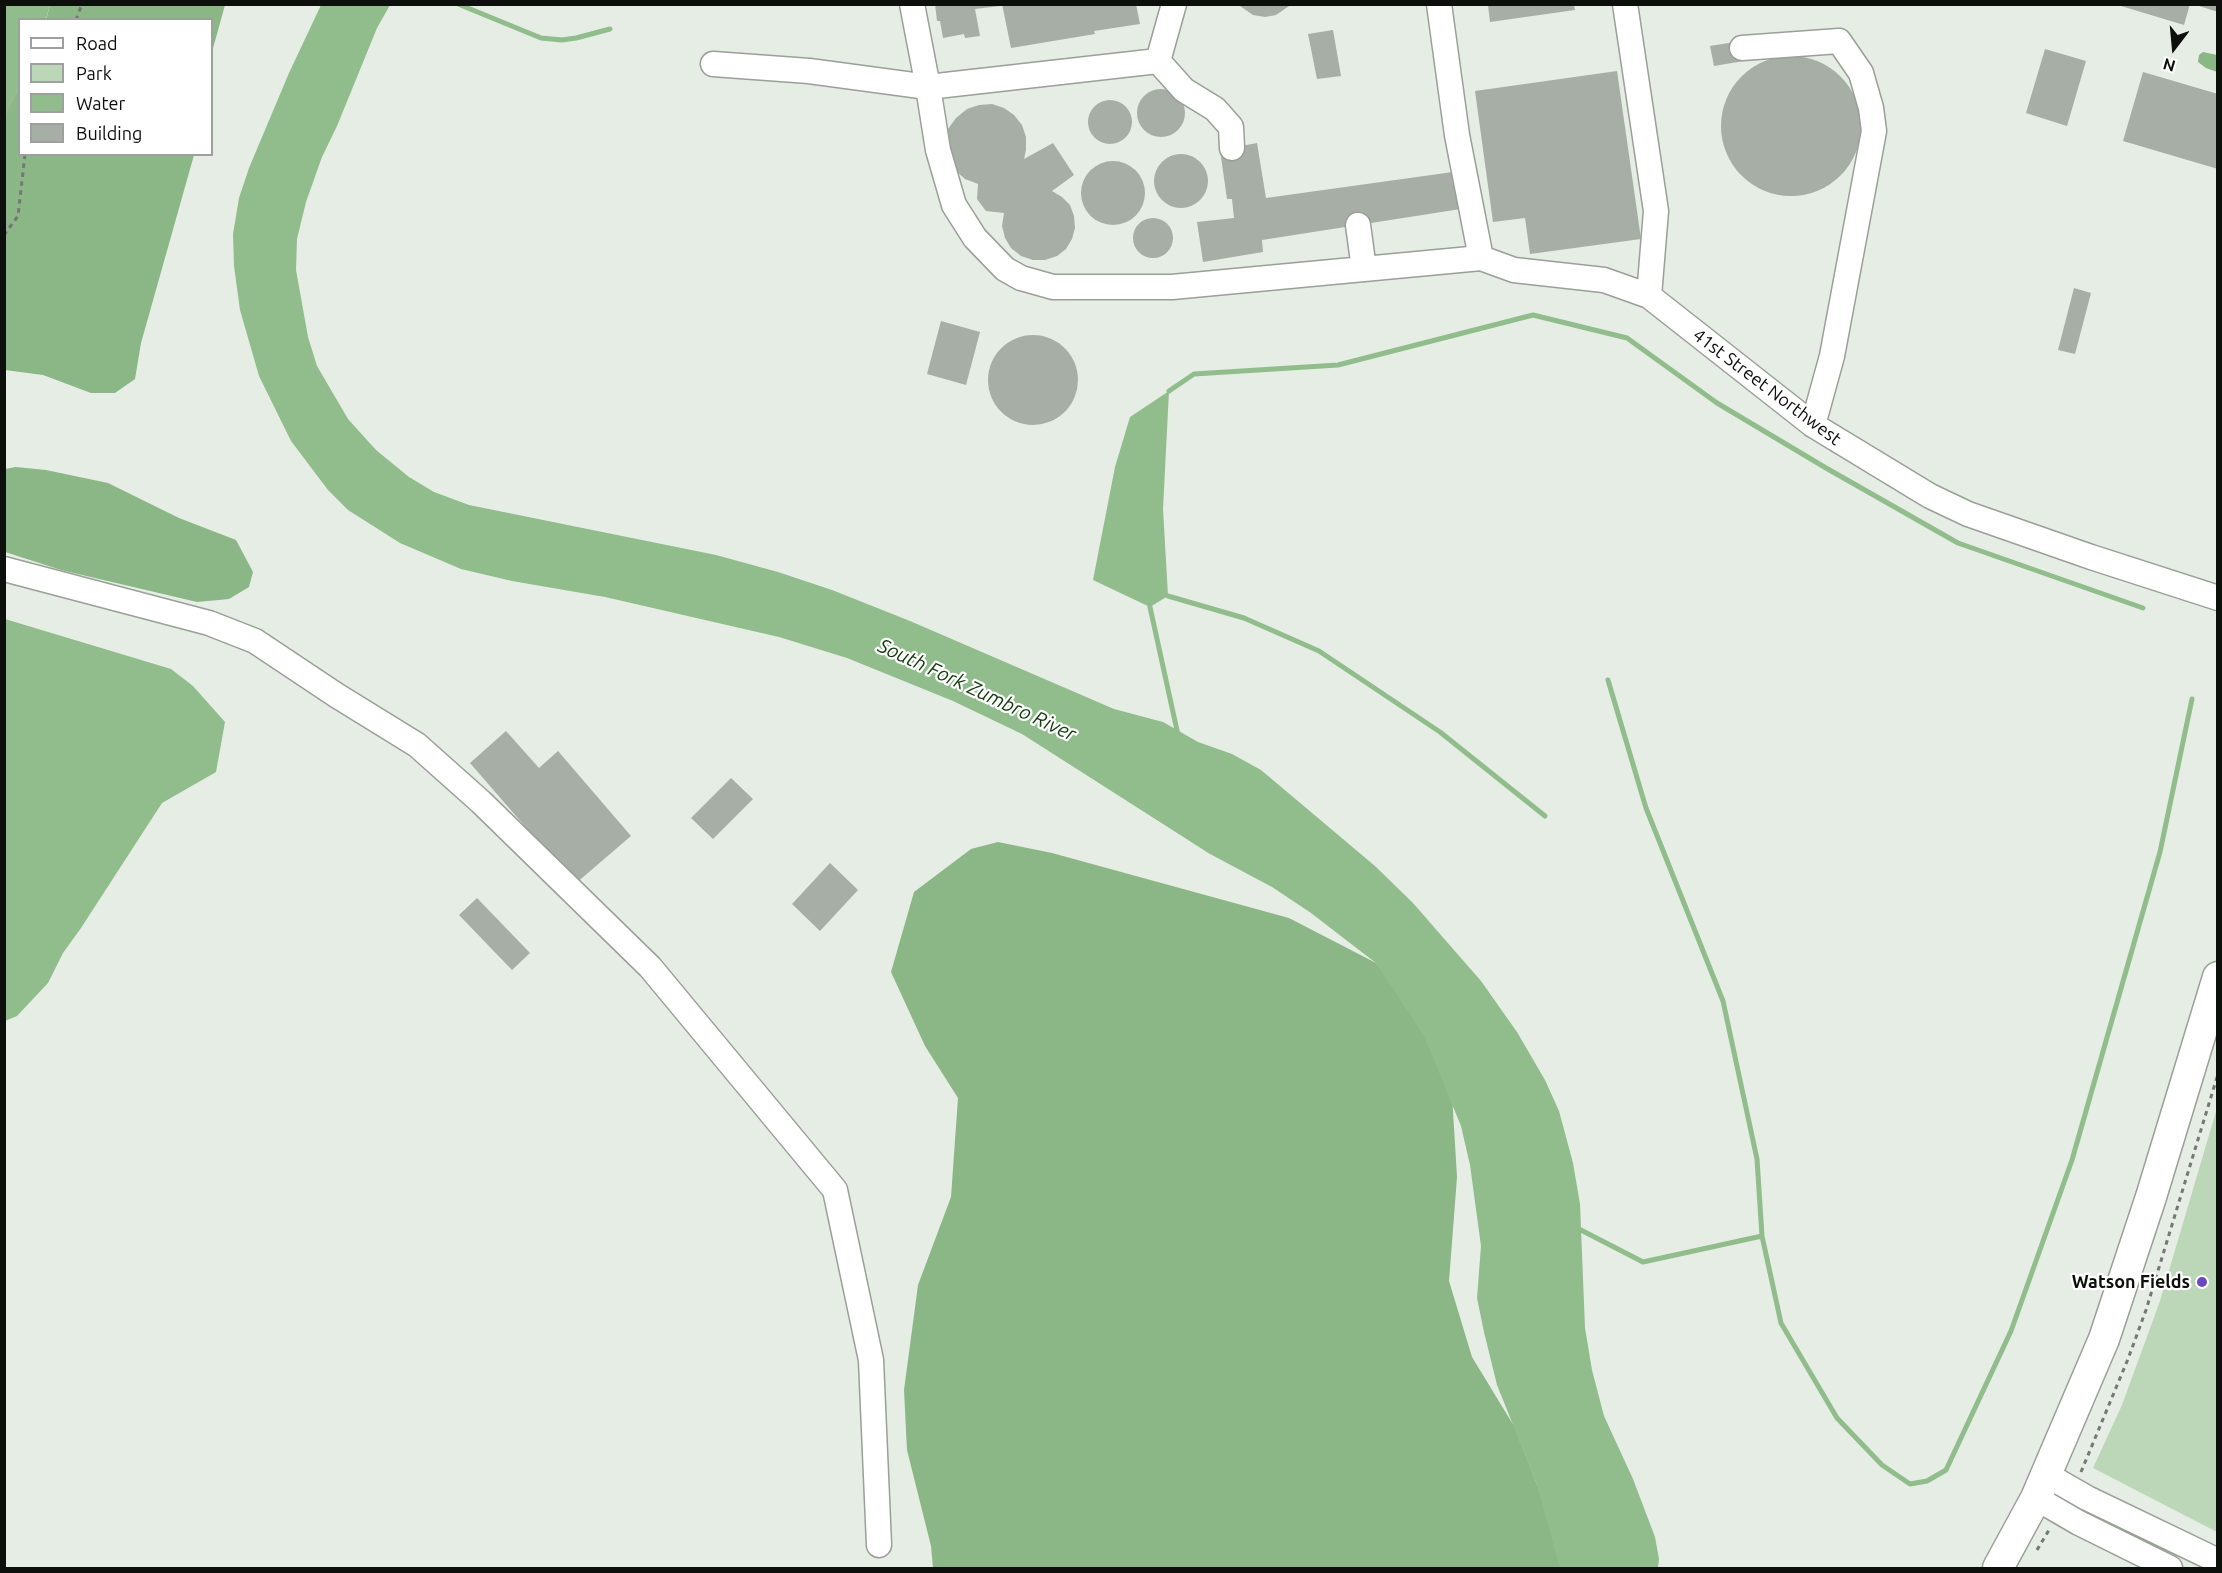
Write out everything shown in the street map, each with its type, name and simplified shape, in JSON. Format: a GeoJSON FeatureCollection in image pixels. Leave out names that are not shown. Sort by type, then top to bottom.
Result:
{"type":"FeatureCollection","features":[{"type":"Feature","properties":{"kind":"main road"},"geometry":{"type":"LineString","coordinates":[[1998,1569],[2042,1486],[2104,1339],[2151,1197],[2217,977]]}},
{"type":"Feature","properties":{"kind":"street"},"geometry":{"type":"LineString","coordinates":[[912,4],[938,150],[954,205],[975,238],[1005,270],[1021,278],[1053,287],[1172,287],[1481,258],[1456,135],[1439,4]]}},
{"type":"Feature","properties":{"kind":"street"},"geometry":{"type":"LineString","coordinates":[[1158,61],[1174,4]]}},
{"type":"Feature","properties":{"kind":"street"},"geometry":{"type":"LineString","coordinates":[[1624,4],[1656,211],[1649,296]]}},
{"type":"Feature","properties":{"kind":"street"},"geometry":{"type":"LineString","coordinates":[[1742,48],[1839,41],[1861,73],[1871,108],[1874,131],[1832,356],[1813,425]]}},
{"type":"Feature","properties":{"kind":"street"},"geometry":{"type":"LineString","coordinates":[[713,64],[809,71],[928,87],[1158,61]]}},
{"type":"Feature","properties":{"kind":"street"},"geometry":{"type":"LineString","coordinates":[[1158,61],[1184,90],[1215,109],[1231,127],[1232,148]]}},
{"type":"Feature","properties":{"kind":"street"},"geometry":{"type":"LineString","coordinates":[[1358,225],[1364,269]]}},
{"type":"Feature","properties":{"kind":"street","name":"41st Street Northwest"},"geometry":{"type":"LineString","coordinates":[[1481,258],[1514,270],[1604,280],[1649,296],[1813,425],[1930,496],[1968,514],[2217,598]]}},
{"type":"Feature","properties":{"kind":"street"},"geometry":{"type":"LineString","coordinates":[[4,569],[209,623],[255,641],[417,745],[481,802],[650,967],[835,1190],[871,1360],[879,1545]]}},
{"type":"Feature","properties":{"kind":"street"},"geometry":{"type":"LineString","coordinates":[[2042,1486],[2087,1498],[2217,1562]]}},
{"type":"Feature","properties":{"kind":"street"},"geometry":{"type":"LineString","coordinates":[[2042,1486],[2079,1523],[2170,1569]]}},
{"type":"Feature","properties":{"kind":"path"},"geometry":{"type":"LineString","coordinates":[[4,235],[18,216],[25,156]]}},
{"type":"Feature","properties":{"kind":"green space"},"geometry":{"type":"Polygon","coordinates":[[[2217,1108],[2218,1532],[2093,1468],[2122,1405],[2160,1301],[2217,1108]]]}},
{"type":"Feature","properties":{"kind":"shaded area"},"geometry":{"type":"Polygon","coordinates":[[[50,5],[225,5],[213,48],[213,18],[47,18],[50,5]]]}},
{"type":"Feature","properties":{"kind":"shaded area"},"geometry":{"type":"Polygon","coordinates":[[[2203,52],[2217,55],[2217,72],[2198,62],[2199,55],[2203,52]]]}},
{"type":"Feature","properties":{"kind":"shaded area"},"geometry":{"type":"Polygon","coordinates":[[[18,89],[18,156],[194,156],[141,343],[135,379],[115,393],[91,393],[43,375],[5,370],[4,118],[18,89]]]}},
{"type":"Feature","properties":{"kind":"shaded area"},"geometry":{"type":"Polygon","coordinates":[[[16,467],[46,470],[108,483],[179,518],[236,540],[253,572],[249,587],[229,599],[197,602],[61,570],[5,552],[5,469],[16,467]]]}},
{"type":"Feature","properties":{"kind":"shaded area"},"geometry":{"type":"Polygon","coordinates":[[[998,842],[1052,853],[1289,918],[1376,963],[1450,1061],[1457,1177],[1449,1281],[1472,1357],[1514,1426],[1570,1568],[933,1568],[931,1546],[907,1450],[904,1390],[918,1285],[951,1197],[958,1098],[925,1046],[891,972],[914,892],[971,849],[998,842]]]}},
{"type":"Feature","properties":{"kind":"water"},"geometry":{"type":"Polygon","coordinates":[[[5,4],[50,5],[46,18],[18,18],[18,89],[5,118],[5,4]]]}},
{"type":"Feature","properties":{"kind":"water","name":"South Fork Zumbro River"},"geometry":{"type":"Polygon","coordinates":[[[321,5],[390,5],[377,28],[322,157],[306,202],[297,239],[296,270],[308,337],[317,366],[348,419],[376,450],[409,477],[434,492],[469,505],[716,555],[778,572],[832,590],[910,621],[1114,709],[1163,722],[1198,742],[1232,754],[1261,770],[1375,866],[1413,903],[1481,981],[1517,1032],[1545,1080],[1559,1111],[1573,1163],[1580,1204],[1585,1328],[1592,1370],[1604,1416],[1633,1479],[1655,1537],[1659,1559],[1658,1568],[1560,1568],[1536,1482],[1497,1385],[1484,1332],[1477,1298],[1481,1246],[1470,1165],[1461,1126],[1424,1036],[1376,963],[1311,913],[1272,887],[1210,854],[1022,734],[953,701],[847,658],[779,637],[605,597],[512,581],[461,569],[400,543],[348,510],[328,490],[291,441],[259,376],[240,310],[234,266],[233,234],[239,198],[249,168],[321,5]]]}},
{"type":"Feature","properties":{"kind":"water"},"geometry":{"type":"Polygon","coordinates":[[[1169,391],[1163,509],[1168,596],[1150,607],[1093,580],[1115,467],[1130,417],[1169,391]]]}},
{"type":"Feature","properties":{"kind":"water"},"geometry":{"type":"Polygon","coordinates":[[[5,619],[171,669],[193,686],[225,722],[216,772],[162,803],[63,953],[48,983],[17,1016],[5,1021],[5,619]]]}},
{"type":"Feature","properties":{"kind":"building"},"geometry":{"type":"Polygon","coordinates":[[[935,4],[1000,4],[1000,6],[975,9],[980,36],[965,38],[964,34],[943,38],[940,21],[937,21],[935,4]]]}},
{"type":"Feature","properties":{"kind":"building"},"geometry":{"type":"Polygon","coordinates":[[[1002,4],[1136,4],[1140,24],[1011,48],[1002,4]]]}},
{"type":"Feature","properties":{"kind":"building"},"geometry":{"type":"Polygon","coordinates":[[[1237,4],[1292,4],[1276,15],[1265,17],[1253,15],[1237,4]]]}},
{"type":"Feature","properties":{"kind":"building"},"geometry":{"type":"Polygon","coordinates":[[[2122,4],[2190,4],[2184,25],[2121,6],[2122,4]]]}},
{"type":"Feature","properties":{"kind":"building"},"geometry":{"type":"Polygon","coordinates":[[[2196,4],[2218,4],[2218,12],[2196,5],[2196,4]]]}},
{"type":"Feature","properties":{"kind":"building"},"geometry":{"type":"Polygon","coordinates":[[[1488,5],[1574,5],[1575,10],[1490,22],[1488,5]]]}},
{"type":"Feature","properties":{"kind":"building"},"geometry":{"type":"Polygon","coordinates":[[[1333,30],[1341,76],[1317,79],[1308,34],[1333,30]]]}},
{"type":"Feature","properties":{"kind":"building"},"geometry":{"type":"Polygon","coordinates":[[[1741,41],[1744,61],[1714,66],[1710,46],[1741,41]]]}},
{"type":"Feature","properties":{"kind":"building"},"geometry":{"type":"Polygon","coordinates":[[[2045,49],[2086,61],[2067,126],[2026,113],[2045,49]]]}},
{"type":"Feature","properties":{"kind":"building"},"geometry":{"type":"Polygon","coordinates":[[[1791,56],[1818,61],[1840,77],[1856,99],[1861,126],[1856,153],[1840,175],[1818,191],[1791,196],[1764,191],[1742,175],[1726,153],[1721,126],[1726,99],[1742,77],[1764,61],[1791,56]]]}},
{"type":"Feature","properties":{"kind":"building"},"geometry":{"type":"Polygon","coordinates":[[[1617,71],[1641,239],[1530,254],[1525,218],[1493,222],[1475,91],[1617,71]]]}},
{"type":"Feature","properties":{"kind":"building"},"geometry":{"type":"Polygon","coordinates":[[[2143,72],[2218,94],[2218,169],[2123,141],[2143,72]]]}},
{"type":"Feature","properties":{"kind":"building"},"geometry":{"type":"Polygon","coordinates":[[[1161,89],[1178,96],[1185,113],[1178,130],[1161,137],[1144,130],[1137,113],[1144,96],[1161,89]]]}},
{"type":"Feature","properties":{"kind":"building"},"geometry":{"type":"Polygon","coordinates":[[[1110,100],[1125,107],[1132,122],[1125,137],[1110,144],[1095,137],[1088,122],[1095,107],[1110,100]]]}},
{"type":"Feature","properties":{"kind":"building"},"geometry":{"type":"Polygon","coordinates":[[[992,104],[1014,115],[1022,125],[1026,137],[1024,159],[1053,143],[1074,175],[1052,191],[1070,205],[1075,228],[1066,249],[1057,256],[1045,260],[1033,260],[1021,256],[1011,248],[1002,226],[1004,213],[986,211],[977,199],[978,184],[965,179],[954,169],[946,143],[948,129],[967,109],[992,104]]]}},
{"type":"Feature","properties":{"kind":"building"},"geometry":{"type":"Polygon","coordinates":[[[1257,143],[1266,198],[1460,171],[1467,208],[1262,240],[1263,252],[1203,262],[1197,222],[1234,218],[1232,199],[1227,199],[1220,150],[1257,143]]]}},
{"type":"Feature","properties":{"kind":"building"},"geometry":{"type":"Polygon","coordinates":[[[1181,154],[1191,156],[1200,162],[1206,171],[1208,181],[1206,191],[1200,200],[1191,206],[1181,208],[1171,206],[1162,200],[1156,191],[1154,181],[1156,171],[1162,162],[1171,156],[1181,154]]]}},
{"type":"Feature","properties":{"kind":"building"},"geometry":{"type":"Polygon","coordinates":[[[1113,161],[1125,163],[1136,170],[1143,181],[1145,193],[1143,205],[1136,216],[1125,223],[1113,225],[1101,223],[1090,216],[1083,205],[1081,193],[1083,181],[1090,170],[1101,163],[1113,161]]]}},
{"type":"Feature","properties":{"kind":"building"},"geometry":{"type":"Polygon","coordinates":[[[1153,218],[1161,219],[1167,224],[1172,230],[1172,246],[1167,252],[1161,257],[1153,258],[1145,257],[1139,252],[1134,246],[1133,238],[1134,230],[1139,224],[1145,219],[1153,218]]]}},
{"type":"Feature","properties":{"kind":"building"},"geometry":{"type":"Polygon","coordinates":[[[2074,288],[2091,293],[2075,354],[2058,350],[2074,288]]]}},
{"type":"Feature","properties":{"kind":"building"},"geometry":{"type":"Polygon","coordinates":[[[941,321],[980,332],[966,385],[927,374],[941,321]]]}},
{"type":"Feature","properties":{"kind":"building"},"geometry":{"type":"Polygon","coordinates":[[[1033,335],[1050,339],[1065,348],[1074,363],[1078,380],[1074,397],[1065,412],[1050,421],[1033,425],[1016,421],[1001,412],[992,397],[988,380],[992,363],[1001,348],[1016,339],[1033,335]]]}},
{"type":"Feature","properties":{"kind":"building"},"geometry":{"type":"Polygon","coordinates":[[[506,731],[539,768],[558,751],[631,836],[575,884],[470,763],[506,731]]]}},
{"type":"Feature","properties":{"kind":"building"},"geometry":{"type":"Polygon","coordinates":[[[731,778],[753,799],[713,839],[691,818],[731,778]]]}},
{"type":"Feature","properties":{"kind":"building"},"geometry":{"type":"Polygon","coordinates":[[[830,863],[858,890],[820,931],[792,904],[830,863]]]}},
{"type":"Feature","properties":{"kind":"building"},"geometry":{"type":"Polygon","coordinates":[[[477,898],[530,953],[512,970],[459,915],[477,898]]]}},
{"type":"Feature","properties":{"kind":"waterway"},"geometry":{"type":"LineString","coordinates":[[458,4],[541,38],[562,40],[610,29]]}},
{"type":"Feature","properties":{"kind":"waterway"},"geometry":{"type":"LineString","coordinates":[[1169,391],[1194,374],[1338,365],[1533,315],[1627,338],[1717,403],[1958,543],[2143,608]]}},
{"type":"Feature","properties":{"kind":"waterway"},"geometry":{"type":"LineString","coordinates":[[1168,596],[1244,618],[1319,651],[1440,732],[1545,816]]}},
{"type":"Feature","properties":{"kind":"waterway"},"geometry":{"type":"LineString","coordinates":[[1150,607],[1178,735]]}},
{"type":"Feature","properties":{"kind":"waterway"},"geometry":{"type":"LineString","coordinates":[[1608,680],[1646,808],[1723,1001],[1757,1159],[1762,1236],[1781,1323],[1837,1418],[1882,1465],[1910,1484],[1927,1481],[1946,1470],[2011,1331],[2072,1160],[2160,852],[2192,699]]}},
{"type":"Feature","properties":{"kind":"waterway"},"geometry":{"type":"LineString","coordinates":[[1577,1228],[1643,1262],[1762,1236]]}},
{"type":"Feature","properties":{"kind":"place","name":"Watson Fields"},"geometry":{"type":"Point","coordinates":[2202,1282]}}]}
